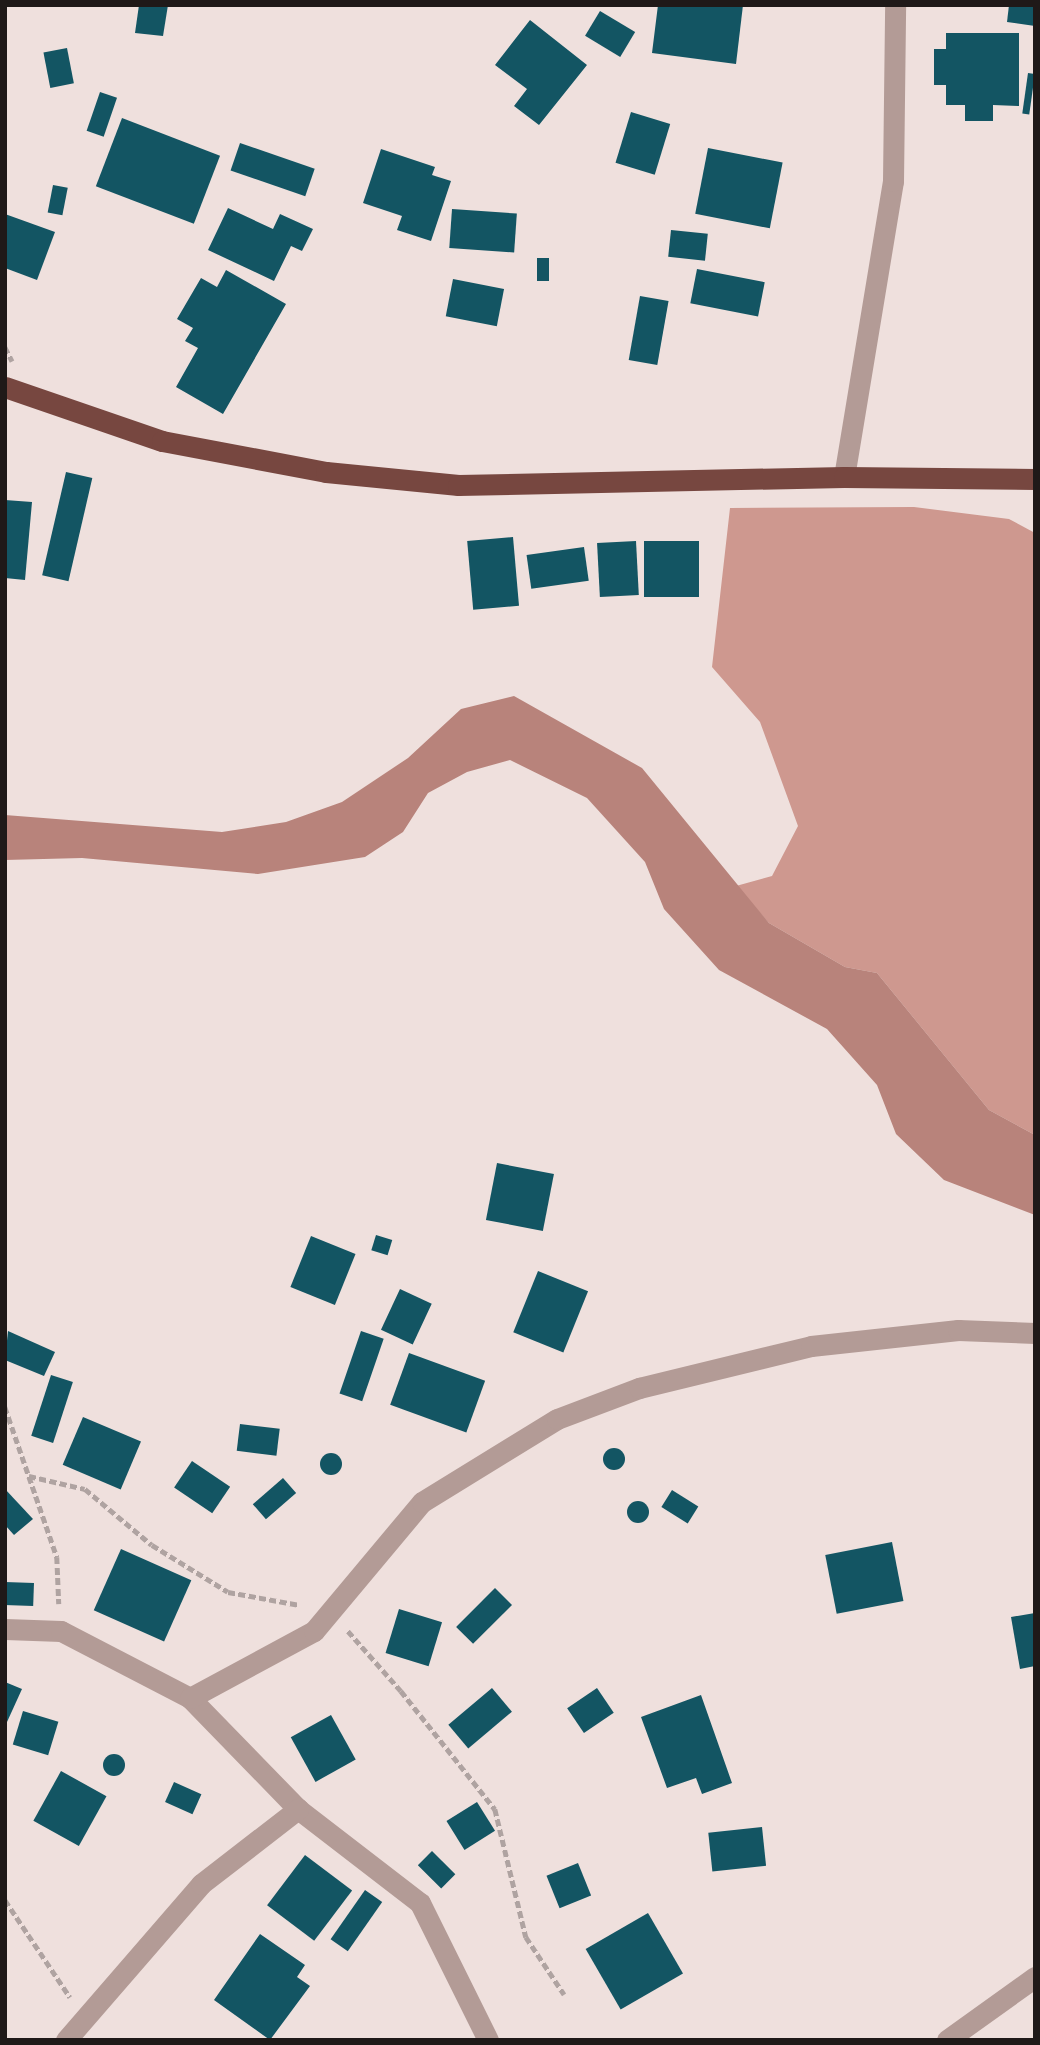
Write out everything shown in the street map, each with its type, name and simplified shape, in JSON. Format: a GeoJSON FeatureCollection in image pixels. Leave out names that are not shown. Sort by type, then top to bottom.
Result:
{"type":"FeatureCollection","features":[{"type":"Feature","properties":{"kind":"highway"},"geometry":{"type":"LineString","coordinates":[[5,387],[162,440],[326,472],[458,485],[844,477],[1035,479]]}},
{"type":"Feature","properties":{"kind":"street"},"geometry":{"type":"LineString","coordinates":[[844,477],[893,181],[895,5]]}},
{"type":"Feature","properties":{"kind":"street"},"geometry":{"type":"LineString","coordinates":[[190,1698],[314,1630],[422,1502],[557,1419],[639,1388],[811,1346],[958,1330],[1035,1333]]}},
{"type":"Feature","properties":{"kind":"street"},"geometry":{"type":"LineString","coordinates":[[5,1629],[61,1631],[190,1698],[298,1809],[420,1903],[488,2040]]}},
{"type":"Feature","properties":{"kind":"street"},"geometry":{"type":"LineString","coordinates":[[66,2040],[201,1884],[298,1809]]}},
{"type":"Feature","properties":{"kind":"street"},"geometry":{"type":"LineString","coordinates":[[947,2040],[1035,1977]]}},
{"type":"Feature","properties":{"kind":"path"},"geometry":{"type":"LineString","coordinates":[[5,1407],[57,1557],[61,1631]]}},
{"type":"Feature","properties":{"kind":"path"},"geometry":{"type":"LineString","coordinates":[[29,1476],[86,1489],[152,1545],[228,1592],[331,1611],[401,1691],[495,1810],[526,1937],[564,1994]]}},
{"type":"Feature","properties":{"kind":"path"},"geometry":{"type":"LineString","coordinates":[[5,1900],[84,2019]]}},
{"type":"Feature","properties":{"kind":"shaded area"},"geometry":{"type":"Polygon","coordinates":[[[914,507],[1009,519],[1035,533],[1035,1135],[989,1110],[877,973],[845,967],[769,923],[736,886],[772,876],[798,826],[760,722],[712,667],[730,508],[914,507]]]}},
{"type":"Feature","properties":{"kind":"shaded area"},"geometry":{"type":"Polygon","coordinates":[[[514,696],[642,768],[769,923],[845,967],[877,973],[989,1110],[1035,1135],[1035,1215],[944,1180],[896,1134],[877,1085],[827,1029],[719,970],[664,909],[645,862],[587,798],[510,760],[467,772],[428,793],[403,832],[365,857],[258,874],[82,858],[5,860],[5,815],[222,832],[286,822],[342,802],[408,758],[461,709],[514,696]]]}},
{"type":"Feature","properties":{"kind":"building"},"geometry":{"type":"Polygon","coordinates":[[[139,5],[168,5],[163,36],[135,33],[139,5]]]}},
{"type":"Feature","properties":{"kind":"building"},"geometry":{"type":"Polygon","coordinates":[[[658,5],[743,5],[736,64],[652,53],[658,5]]]}},
{"type":"Feature","properties":{"kind":"building"},"geometry":{"type":"Polygon","coordinates":[[[1009,5],[1035,5],[1035,26],[1007,22],[1009,5]]]}},
{"type":"Feature","properties":{"kind":"building"},"geometry":{"type":"Polygon","coordinates":[[[600,11],[635,32],[620,57],[585,36],[600,11]]]}},
{"type":"Feature","properties":{"kind":"building"},"geometry":{"type":"Polygon","coordinates":[[[530,20],[587,65],[539,125],[514,106],[527,89],[495,65],[530,20]]]}},
{"type":"Feature","properties":{"kind":"building"},"geometry":{"type":"Polygon","coordinates":[[[946,33],[1019,33],[1019,106],[993,105],[993,121],[965,121],[965,105],[946,105],[946,85],[934,85],[934,49],[946,49],[946,33]]]}},
{"type":"Feature","properties":{"kind":"building"},"geometry":{"type":"Polygon","coordinates":[[[67,48],[74,83],[50,88],[43,53],[67,48]]]}},
{"type":"Feature","properties":{"kind":"building"},"geometry":{"type":"Polygon","coordinates":[[[1028,73],[1035,74],[1029,115],[1022,114],[1028,73]]]}},
{"type":"Feature","properties":{"kind":"building"},"geometry":{"type":"Polygon","coordinates":[[[100,92],[117,98],[104,137],[87,131],[100,92]]]}},
{"type":"Feature","properties":{"kind":"building"},"geometry":{"type":"Polygon","coordinates":[[[631,112],[670,124],[655,175],[616,163],[631,112]]]}},
{"type":"Feature","properties":{"kind":"building"},"geometry":{"type":"Polygon","coordinates":[[[122,118],[220,156],[194,224],[96,186],[122,118]]]}},
{"type":"Feature","properties":{"kind":"building"},"geometry":{"type":"Polygon","coordinates":[[[240,143],[315,169],[305,196],[231,170],[240,143]]]}},
{"type":"Feature","properties":{"kind":"building"},"geometry":{"type":"Polygon","coordinates":[[[708,148],[783,163],[770,228],[695,214],[708,148]]]}},
{"type":"Feature","properties":{"kind":"building"},"geometry":{"type":"Polygon","coordinates":[[[381,149],[435,167],[432,175],[451,181],[431,241],[397,230],[402,216],[363,203],[381,149]]]}},
{"type":"Feature","properties":{"kind":"building"},"geometry":{"type":"Polygon","coordinates":[[[53,185],[68,188],[62,215],[48,212],[53,185]]]}},
{"type":"Feature","properties":{"kind":"building"},"geometry":{"type":"Polygon","coordinates":[[[228,208],[273,229],[280,214],[313,229],[302,251],[291,246],[274,281],[208,250],[228,208]]]}},
{"type":"Feature","properties":{"kind":"building"},"geometry":{"type":"Polygon","coordinates":[[[452,209],[517,214],[514,252],[449,248],[452,209]]]}},
{"type":"Feature","properties":{"kind":"building"},"geometry":{"type":"Polygon","coordinates":[[[5,214],[55,232],[37,280],[5,268],[5,214]]]}},
{"type":"Feature","properties":{"kind":"building"},"geometry":{"type":"Polygon","coordinates":[[[671,230],[708,234],[705,261],[668,257],[671,230]]]}},
{"type":"Feature","properties":{"kind":"building"},"geometry":{"type":"Polygon","coordinates":[[[537,258],[549,258],[549,281],[537,281],[537,258]]]}},
{"type":"Feature","properties":{"kind":"building"},"geometry":{"type":"Polygon","coordinates":[[[697,269],[765,282],[758,317],[690,303],[697,269]]]}},
{"type":"Feature","properties":{"kind":"building"},"geometry":{"type":"Polygon","coordinates":[[[226,270],[286,304],[223,414],[176,387],[198,348],[185,341],[193,328],[177,319],[201,278],[217,287],[226,270]]]}},
{"type":"Feature","properties":{"kind":"building"},"geometry":{"type":"Polygon","coordinates":[[[453,279],[504,289],[497,326],[446,316],[453,279]]]}},
{"type":"Feature","properties":{"kind":"building"},"geometry":{"type":"Polygon","coordinates":[[[640,296],[669,301],[657,365],[629,360],[640,296]]]}},
{"type":"Feature","properties":{"kind":"building"},"geometry":{"type":"Polygon","coordinates":[[[66,472],[92,478],[68,581],[42,575],[66,472]]]}},
{"type":"Feature","properties":{"kind":"building"},"geometry":{"type":"Polygon","coordinates":[[[5,500],[32,502],[25,580],[5,578],[5,500]]]}},
{"type":"Feature","properties":{"kind":"building"},"geometry":{"type":"Polygon","coordinates":[[[513,537],[519,606],[473,610],[467,541],[513,537]]]}},
{"type":"Feature","properties":{"kind":"building"},"geometry":{"type":"Polygon","coordinates":[[[636,541],[639,595],[600,597],[597,543],[636,541]]]}},
{"type":"Feature","properties":{"kind":"building"},"geometry":{"type":"Polygon","coordinates":[[[644,541],[699,541],[699,597],[644,597],[644,541]]]}},
{"type":"Feature","properties":{"kind":"building"},"geometry":{"type":"Polygon","coordinates":[[[584,547],[589,581],[531,589],[527,555],[584,547]]]}},
{"type":"Feature","properties":{"kind":"building"},"geometry":{"type":"Polygon","coordinates":[[[497,1163],[554,1174],[543,1231],[486,1220],[497,1163]]]}},
{"type":"Feature","properties":{"kind":"building"},"geometry":{"type":"Polygon","coordinates":[[[376,1235],[392,1240],[388,1255],[371,1250],[376,1235]]]}},
{"type":"Feature","properties":{"kind":"building"},"geometry":{"type":"Polygon","coordinates":[[[311,1236],[356,1254],[335,1305],[290,1287],[311,1236]]]}},
{"type":"Feature","properties":{"kind":"building"},"geometry":{"type":"Polygon","coordinates":[[[538,1271],[588,1291],[563,1352],[513,1332],[538,1271]]]}},
{"type":"Feature","properties":{"kind":"building"},"geometry":{"type":"Polygon","coordinates":[[[400,1289],[432,1304],[413,1345],[381,1330],[400,1289]]]}},
{"type":"Feature","properties":{"kind":"building"},"geometry":{"type":"Polygon","coordinates":[[[8,1331],[55,1352],[44,1376],[5,1360],[8,1331]]]}},
{"type":"Feature","properties":{"kind":"building"},"geometry":{"type":"Polygon","coordinates":[[[361,1331],[384,1339],[362,1401],[340,1393],[361,1331]]]}},
{"type":"Feature","properties":{"kind":"building"},"geometry":{"type":"Polygon","coordinates":[[[409,1353],[485,1381],[466,1432],[390,1405],[409,1353]]]}},
{"type":"Feature","properties":{"kind":"building"},"geometry":{"type":"Polygon","coordinates":[[[51,1375],[73,1382],[53,1443],[31,1436],[51,1375]]]}},
{"type":"Feature","properties":{"kind":"building"},"geometry":{"type":"Polygon","coordinates":[[[83,1417],[141,1442],[121,1489],[63,1465],[83,1417]]]}},
{"type":"Feature","properties":{"kind":"building"},"geometry":{"type":"Polygon","coordinates":[[[240,1424],[280,1429],[276,1456],[237,1451],[240,1424]]]}},
{"type":"Feature","properties":{"kind":"building"},"geometry":{"type":"Polygon","coordinates":[[[610,1448],[618,1448],[625,1455],[625,1463],[618,1470],[610,1470],[603,1463],[603,1455],[610,1448]]]}},
{"type":"Feature","properties":{"kind":"building"},"geometry":{"type":"Polygon","coordinates":[[[327,1453],[335,1453],[342,1460],[342,1468],[335,1475],[327,1475],[320,1468],[320,1460],[327,1453]]]}},
{"type":"Feature","properties":{"kind":"building"},"geometry":{"type":"Polygon","coordinates":[[[192,1461],[230,1487],[212,1513],[174,1488],[192,1461]]]}},
{"type":"Feature","properties":{"kind":"building"},"geometry":{"type":"Polygon","coordinates":[[[283,1478],[296,1493],[266,1519],[253,1504],[283,1478]]]}},
{"type":"Feature","properties":{"kind":"building"},"geometry":{"type":"Polygon","coordinates":[[[5,1489],[33,1519],[14,1535],[5,1525],[5,1489]]]}},
{"type":"Feature","properties":{"kind":"building"},"geometry":{"type":"Polygon","coordinates":[[[672,1490],[698,1506],[688,1523],[661,1507],[672,1490]]]}},
{"type":"Feature","properties":{"kind":"building"},"geometry":{"type":"Polygon","coordinates":[[[634,1501],[642,1501],[649,1508],[649,1516],[642,1523],[634,1523],[627,1516],[627,1508],[634,1501]]]}},
{"type":"Feature","properties":{"kind":"building"},"geometry":{"type":"Polygon","coordinates":[[[892,1542],[903,1601],[837,1614],[825,1555],[892,1542]]]}},
{"type":"Feature","properties":{"kind":"building"},"geometry":{"type":"Polygon","coordinates":[[[121,1549],[191,1580],[164,1642],[94,1610],[121,1549]]]}},
{"type":"Feature","properties":{"kind":"building"},"geometry":{"type":"Polygon","coordinates":[[[5,1582],[34,1583],[33,1606],[5,1605],[5,1582]]]}},
{"type":"Feature","properties":{"kind":"building"},"geometry":{"type":"Polygon","coordinates":[[[495,1588],[512,1605],[473,1644],[456,1627],[495,1588]]]}},
{"type":"Feature","properties":{"kind":"building"},"geometry":{"type":"Polygon","coordinates":[[[399,1609],[442,1622],[429,1666],[386,1653],[399,1609]]]}},
{"type":"Feature","properties":{"kind":"building"},"geometry":{"type":"Polygon","coordinates":[[[1035,1613],[1035,1666],[1020,1669],[1011,1617],[1035,1613]]]}},
{"type":"Feature","properties":{"kind":"building"},"geometry":{"type":"Polygon","coordinates":[[[5,1682],[22,1689],[7,1722],[5,1721],[5,1682]]]}},
{"type":"Feature","properties":{"kind":"building"},"geometry":{"type":"Polygon","coordinates":[[[492,1688],[512,1712],[468,1748],[448,1725],[492,1688]]]}},
{"type":"Feature","properties":{"kind":"building"},"geometry":{"type":"Polygon","coordinates":[[[597,1688],[614,1713],[584,1733],[567,1708],[597,1688]]]}},
{"type":"Feature","properties":{"kind":"building"},"geometry":{"type":"Polygon","coordinates":[[[701,1695],[732,1783],[702,1794],[696,1778],[667,1788],[641,1717],[701,1695]]]}},
{"type":"Feature","properties":{"kind":"building"},"geometry":{"type":"Polygon","coordinates":[[[23,1711],[58,1722],[48,1755],[13,1744],[23,1711]]]}},
{"type":"Feature","properties":{"kind":"building"},"geometry":{"type":"Polygon","coordinates":[[[331,1715],[356,1760],[315,1782],[291,1737],[331,1715]]]}},
{"type":"Feature","properties":{"kind":"building"},"geometry":{"type":"Polygon","coordinates":[[[110,1754],[118,1754],[125,1761],[125,1769],[118,1776],[110,1776],[103,1769],[103,1761],[110,1754]]]}},
{"type":"Feature","properties":{"kind":"building"},"geometry":{"type":"Polygon","coordinates":[[[61,1771],[106,1796],[79,1846],[33,1821],[61,1771]]]}},
{"type":"Feature","properties":{"kind":"building"},"geometry":{"type":"Polygon","coordinates":[[[174,1782],[201,1794],[192,1814],[165,1802],[174,1782]]]}},
{"type":"Feature","properties":{"kind":"building"},"geometry":{"type":"Polygon","coordinates":[[[477,1802],[495,1831],[464,1850],[446,1821],[477,1802]]]}},
{"type":"Feature","properties":{"kind":"building"},"geometry":{"type":"Polygon","coordinates":[[[762,1827],[766,1866],[712,1871],[708,1833],[762,1827]]]}},
{"type":"Feature","properties":{"kind":"building"},"geometry":{"type":"Polygon","coordinates":[[[432,1851],[455,1874],[441,1888],[418,1865],[432,1851]]]}},
{"type":"Feature","properties":{"kind":"building"},"geometry":{"type":"Polygon","coordinates":[[[305,1855],[352,1891],[314,1941],[267,1905],[305,1855]]]}},
{"type":"Feature","properties":{"kind":"building"},"geometry":{"type":"Polygon","coordinates":[[[578,1863],[591,1895],[560,1908],[546,1876],[578,1863]]]}},
{"type":"Feature","properties":{"kind":"building"},"geometry":{"type":"Polygon","coordinates":[[[365,1890],[382,1902],[348,1951],[331,1939],[365,1890]]]}},
{"type":"Feature","properties":{"kind":"building"},"geometry":{"type":"Polygon","coordinates":[[[648,1913],[683,1974],[621,2010],[586,1949],[648,1913]]]}},
{"type":"Feature","properties":{"kind":"building"},"geometry":{"type":"Polygon","coordinates":[[[260,1934],[305,1965],[297,1977],[310,1986],[270,2040],[214,2000],[260,1934]]]}}]}
